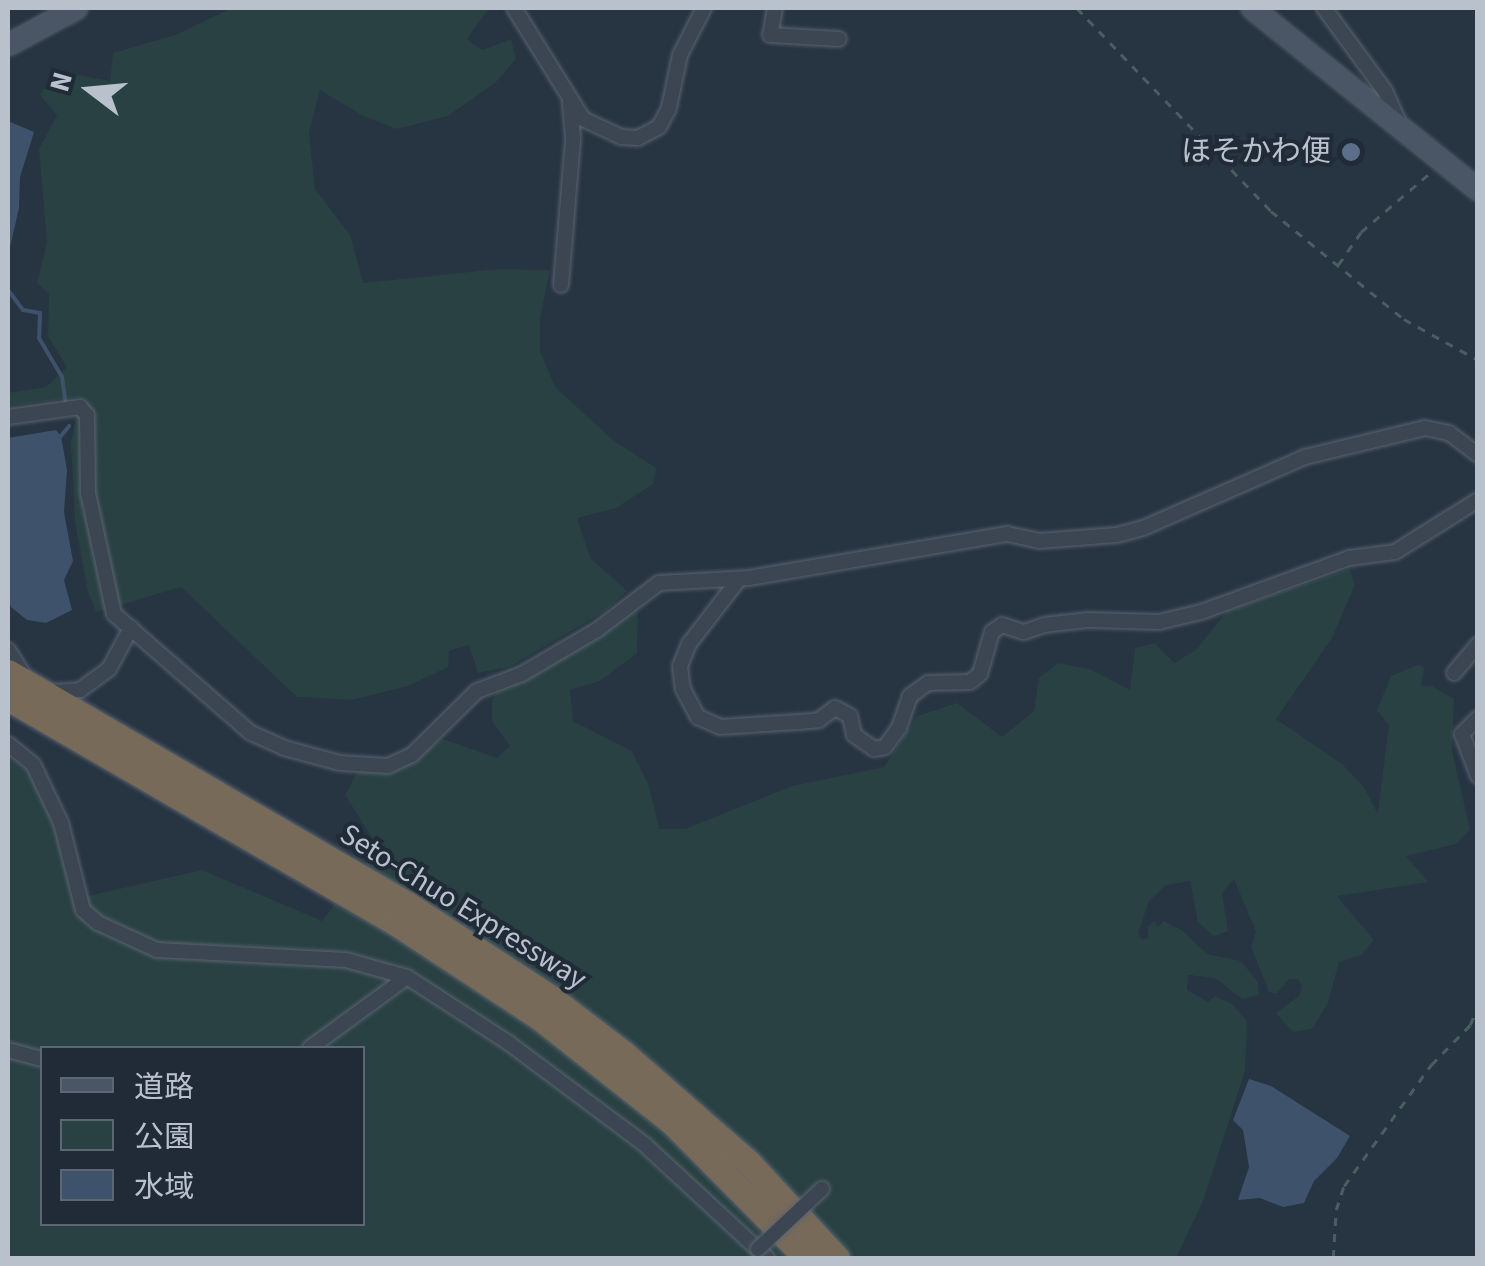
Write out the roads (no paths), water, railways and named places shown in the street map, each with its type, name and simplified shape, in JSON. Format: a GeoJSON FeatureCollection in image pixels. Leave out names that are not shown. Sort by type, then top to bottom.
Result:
{"type":"FeatureCollection","features":[{"type":"Feature","properties":{"kind":"highway","name":"Seto-Chuo Expressway"},"geometry":{"type":"LineString","coordinates":[[8,672],[401,914],[610,1071],[733,1180],[807,1258]]}},
{"type":"Feature","properties":{"kind":"highway","name":"Seto-Chuo Expressway"},"geometry":{"type":"LineString","coordinates":[[8,698],[521,977],[623,1052],[748,1162],[836,1258]]}},
{"type":"Feature","properties":{"kind":"street"},"geometry":{"type":"LineString","coordinates":[[8,45],[77,8]]}},
{"type":"Feature","properties":{"kind":"street"},"geometry":{"type":"LineString","coordinates":[[514,8],[583,119],[621,137],[638,138],[659,127],[668,108],[680,55],[704,8]]}},
{"type":"Feature","properties":{"kind":"street"},"geometry":{"type":"LineString","coordinates":[[775,8],[770,35],[839,40]]}},
{"type":"Feature","properties":{"kind":"street"},"geometry":{"type":"LineString","coordinates":[[1252,8],[1478,190]]}},
{"type":"Feature","properties":{"kind":"street"},"geometry":{"type":"LineString","coordinates":[[1324,8],[1385,91],[1401,128]]}},
{"type":"Feature","properties":{"kind":"street"},"geometry":{"type":"LineString","coordinates":[[561,285],[573,138],[570,101]]}},
{"type":"Feature","properties":{"kind":"street"},"geometry":{"type":"LineString","coordinates":[[8,416],[80,406],[87,414],[88,493],[114,614],[250,734],[284,748],[340,762],[388,766],[412,755],[477,691],[522,674],[584,638],[659,583],[740,578],[946,547],[994,535],[1039,541],[1117,535],[1143,528],[1305,457],[1426,428],[1449,434],[1478,455]]}},
{"type":"Feature","properties":{"kind":"street"},"geometry":{"type":"LineString","coordinates":[[740,578],[689,644],[680,666],[683,689],[698,717],[720,726],[798,722],[819,720],[834,708],[850,716],[854,735],[874,749],[885,747],[899,728],[910,696],[928,683],[970,682],[980,674],[992,632],[1002,626],[1024,632],[1044,625],[1088,620],[1159,622],[1202,612],[1348,558],[1396,552],[1478,500]]}},
{"type":"Feature","properties":{"kind":"street"},"geometry":{"type":"LineString","coordinates":[[8,650],[37,687],[61,694],[80,690],[110,668],[131,628]]}},
{"type":"Feature","properties":{"kind":"street"},"geometry":{"type":"LineString","coordinates":[[1454,672],[1478,644]]}},
{"type":"Feature","properties":{"kind":"street"},"geometry":{"type":"LineString","coordinates":[[1478,718],[1462,734],[1472,750],[1478,776]]}},
{"type":"Feature","properties":{"kind":"street"},"geometry":{"type":"LineString","coordinates":[[8,744],[33,764],[54,808],[83,910],[120,937],[157,950],[346,960],[407,977],[510,1044],[644,1144],[762,1254],[822,1189]]}},
{"type":"Feature","properties":{"kind":"street"},"geometry":{"type":"LineString","coordinates":[[313,1046],[407,977]]}},
{"type":"Feature","properties":{"kind":"street"},"geometry":{"type":"LineString","coordinates":[[8,1050],[40,1058]]}},
{"type":"Feature","properties":{"kind":"water"},"geometry":{"type":"Polygon","coordinates":[[[8,121],[34,132],[20,177],[19,208],[8,256],[8,121]]]}},
{"type":"Feature","properties":{"kind":"water"},"geometry":{"type":"Polygon","coordinates":[[[56,430],[61,436],[67,470],[64,512],[73,561],[64,580],[72,610],[46,623],[27,620],[11,607],[8,598],[8,438],[56,430]]]}},
{"type":"Feature","properties":{"kind":"water"},"geometry":{"type":"Polygon","coordinates":[[[1249,1079],[1271,1086],[1350,1136],[1337,1158],[1314,1181],[1304,1203],[1283,1207],[1260,1198],[1238,1200],[1249,1167],[1243,1130],[1233,1120],[1249,1079]]]}},
{"type":"Feature","properties":{"kind":"waterway"},"geometry":{"type":"LineString","coordinates":[[8,290],[23,310],[40,313],[39,338],[62,377],[66,404]]}},
{"type":"Feature","properties":{"kind":"waterway"},"geometry":{"type":"LineString","coordinates":[[61,436],[69,426]]}},
{"type":"Feature","properties":{"kind":"place","name":"ほそかわ便"},"geometry":{"type":"Point","coordinates":[1351,152]}}]}
